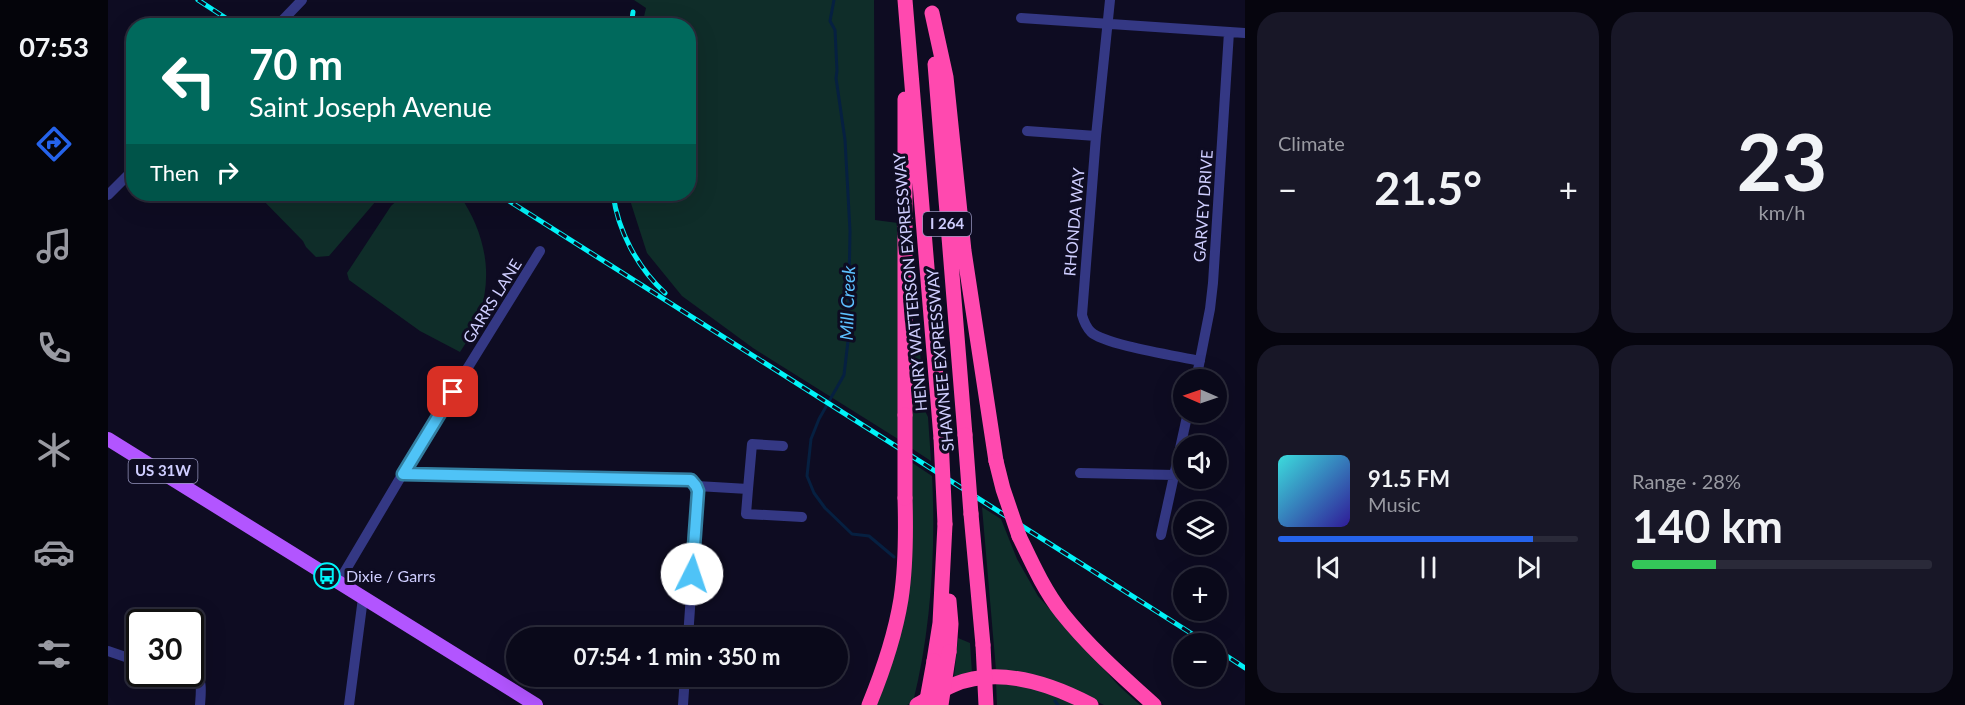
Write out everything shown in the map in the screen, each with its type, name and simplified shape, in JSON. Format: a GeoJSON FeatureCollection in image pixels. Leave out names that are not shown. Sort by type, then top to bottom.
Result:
{"type":"FeatureCollection","features":[{"type":"Feature","properties":{"kind":"highway","name":"HENRY WATTERSON EXPRESSWAY"},"geometry":{"type":"LineString","coordinates":[[905,0],[941,438],[945,562]]}},
{"type":"Feature","properties":{"kind":"highway"},"geometry":{"type":"LineString","coordinates":[[931,6],[946,77],[964,251],[996,461],[1003,489],[1019,536],[1035,569],[1062,612],[1086,641],[1154,705]]}},
{"type":"Feature","properties":{"kind":"highway","name":"SHAWNEE EXPRESSWAY"},"geometry":{"type":"LineString","coordinates":[[931,6],[986,705]]}},
{"type":"Feature","properties":{"kind":"highway"},"geometry":{"type":"LineString","coordinates":[[869,705],[889,650],[901,600],[905,568],[904,112],[909,49]]}},
{"type":"Feature","properties":{"kind":"highway"},"geometry":{"type":"LineString","coordinates":[[941,705],[951,624],[945,562]]}},
{"type":"Feature","properties":{"kind":"highway","name":"I 264"},"geometry":{"type":"LineString","coordinates":[[926,705],[940,624],[945,562]]}},
{"type":"Feature","properties":{"kind":"highway"},"geometry":{"type":"LineString","coordinates":[[917,705],[953,685],[973,679],[1005,677],[1053,688],[1091,705]]}},
{"type":"Feature","properties":{"kind":"main road","name":"US 31W"},"geometry":{"type":"LineString","coordinates":[[108,438],[536,705]]}},
{"type":"Feature","properties":{"kind":"street"},"geometry":{"type":"LineString","coordinates":[[285,18],[302,0]]}},
{"type":"Feature","properties":{"kind":"street","name":"RHONDA WAY"},"geometry":{"type":"LineString","coordinates":[[1110,0],[1082,311],[1085,324],[1098,336],[1113,342],[1200,361]]}},
{"type":"Feature","properties":{"kind":"street"},"geometry":{"type":"LineString","coordinates":[[1021,18],[1245,33]]}},
{"type":"Feature","properties":{"kind":"street","name":"GARVEY DRIVE"},"geometry":{"type":"LineString","coordinates":[[1198,369],[1213,283],[1229,32]]}},
{"type":"Feature","properties":{"kind":"street"},"geometry":{"type":"LineString","coordinates":[[1028,131],[1096,136]]}},
{"type":"Feature","properties":{"kind":"street"},"geometry":{"type":"LineString","coordinates":[[108,195],[126,177]]}},
{"type":"Feature","properties":{"kind":"street","name":"GARRS LANE"},"geometry":{"type":"LineString","coordinates":[[338,583],[540,251]]}},
{"type":"Feature","properties":{"kind":"street"},"geometry":{"type":"LineString","coordinates":[[783,446],[752,444],[746,514],[802,517]]}},
{"type":"Feature","properties":{"kind":"street"},"geometry":{"type":"LineString","coordinates":[[1080,472],[1173,475]]}},
{"type":"Feature","properties":{"kind":"street"},"geometry":{"type":"LineString","coordinates":[[403,474],[686,479],[695,484],[748,489]]}},
{"type":"Feature","properties":{"kind":"street"},"geometry":{"type":"LineString","coordinates":[[689,627],[698,491],[695,484]]}},
{"type":"Feature","properties":{"kind":"street"},"geometry":{"type":"LineString","coordinates":[[1161,535],[1173,484]]}},
{"type":"Feature","properties":{"kind":"street"},"geometry":{"type":"LineString","coordinates":[[349,705],[363,598]]}},
{"type":"Feature","properties":{"kind":"street"},"geometry":{"type":"LineString","coordinates":[[108,651],[126,659]]}},
{"type":"Feature","properties":{"kind":"street"},"geometry":{"type":"LineString","coordinates":[[200,687],[200,705]]}},
{"type":"Feature","properties":{"kind":"street"},"geometry":{"type":"LineString","coordinates":[[683,705],[684,687]]}},
{"type":"Feature","properties":{"kind":"green space"},"geometry":{"type":"Polygon","coordinates":[[[634,0],[874,0],[875,220],[898,223],[898,439],[753,348],[682,296],[647,253],[630,201],[696,201],[696,18],[644,18],[646,8],[634,0]]]}},
{"type":"Feature","properties":{"kind":"green space"},"geometry":{"type":"Polygon","coordinates":[[[264,201],[376,201],[329,256],[316,257],[264,201]]]}},
{"type":"Feature","properties":{"kind":"green space"},"geometry":{"type":"Polygon","coordinates":[[[396,201],[463,201],[471,214],[484,253],[485,293],[472,332],[460,352],[420,331],[349,280],[347,273],[396,201]]]}},
{"type":"Feature","properties":{"kind":"green space"},"geometry":{"type":"Polygon","coordinates":[[[916,332],[928,417],[931,461],[911,448],[912,362],[916,332]]]}},
{"type":"Feature","properties":{"kind":"green space"},"geometry":{"type":"Polygon","coordinates":[[[911,462],[932,476],[931,590],[924,647],[913,702],[907,705],[876,705],[887,675],[911,462]]]}},
{"type":"Feature","properties":{"kind":"green space"},"geometry":{"type":"Polygon","coordinates":[[[982,507],[1001,519],[1017,559],[1038,596],[1119,686],[1140,705],[1104,705],[1059,683],[1020,672],[996,670],[982,507]]]}},
{"type":"Feature","properties":{"kind":"green space"},"geometry":{"type":"Polygon","coordinates":[[[958,638],[970,643],[972,673],[954,677],[958,638]]]}},
{"type":"Feature","properties":{"kind":"green space"},"geometry":{"type":"Polygon","coordinates":[[[996,683],[1034,688],[1077,705],[997,705],[996,683]]]}},
{"type":"Feature","properties":{"kind":"waterway","name":"Mill Creek"},"geometry":{"type":"LineString","coordinates":[[834,0],[830,21],[835,30],[836,78],[845,140],[850,231],[848,341],[844,375],[819,419],[811,439],[807,476],[814,493],[825,508],[852,534],[869,536],[894,557]]}},
{"type":"Feature","properties":{"kind":"waterway","name":"Mill Creek"},"geometry":{"type":"LineString","coordinates":[[1055,701],[1058,705]]}},
{"type":"Feature","properties":{"kind":"railway"},"geometry":{"type":"LineString","coordinates":[[198,0],[226,18]]}},
{"type":"Feature","properties":{"kind":"railway"},"geometry":{"type":"LineString","coordinates":[[632,18],[633,12]]}},
{"type":"Feature","properties":{"kind":"railway"},"geometry":{"type":"LineString","coordinates":[[509,201],[1191,633]]}},
{"type":"Feature","properties":{"kind":"railway"},"geometry":{"type":"LineString","coordinates":[[614,201],[619,221],[630,248],[646,272],[665,293]]}},
{"type":"Feature","properties":{"kind":"railway"},"geometry":{"type":"LineString","coordinates":[[1227,656],[1245,668]]}},
{"type":"Feature","properties":{"kind":"place","name":"Dixie / Garrs"},"geometry":{"type":"Point","coordinates":[327,576]}},
{"type":"Feature","properties":{"kind":"route"},"geometry":{"type":"LineString","coordinates":[[453,392],[403,474],[691,480],[698,491],[692,574]]}}]}
